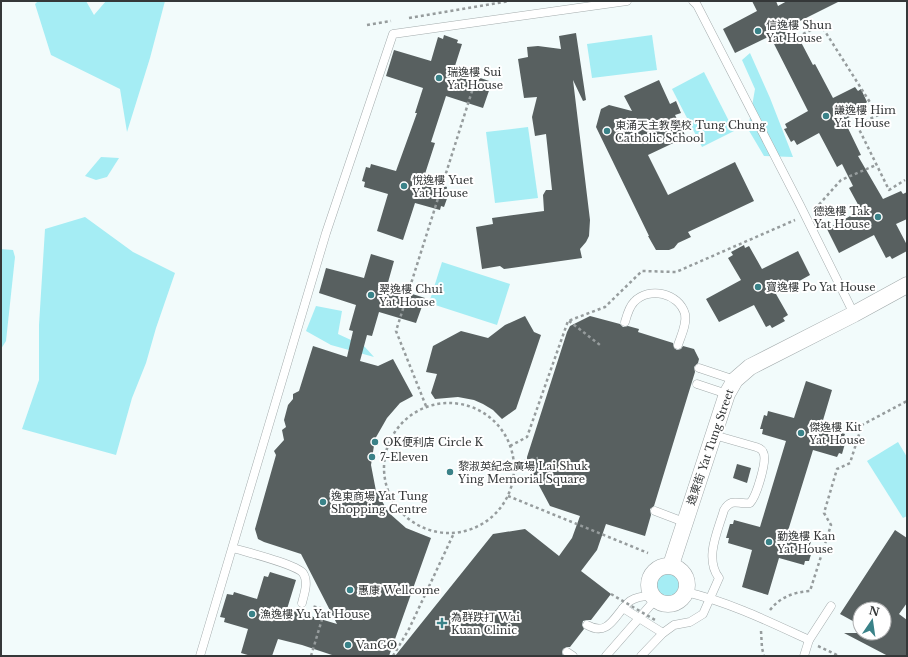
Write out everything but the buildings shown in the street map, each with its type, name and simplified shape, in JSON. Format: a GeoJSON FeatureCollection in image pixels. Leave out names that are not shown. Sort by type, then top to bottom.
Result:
{"type":"FeatureCollection","features":[{"type":"Feature","properties":{"kind":"street","name":"逸東街 Yat Tung Street"},"geometry":{"type":"LineString","coordinates":[[671,565],[727,394],[735,380],[750,367],[907,285]]}},
{"type":"Feature","properties":{"kind":"street"},"geometry":{"type":"LineString","coordinates":[[671,565],[681,570],[688,586],[686,592],[679,601],[673,604],[661,603],[653,598],[648,584],[653,572],[664,566],[671,565]]}},
{"type":"Feature","properties":{"kind":"lane"},"geometry":{"type":"LineString","coordinates":[[200,656],[326,233],[393,34],[627,1]]}},
{"type":"Feature","properties":{"kind":"lane"},"geometry":{"type":"LineString","coordinates":[[693,1],[697,5],[854,314]]}},
{"type":"Feature","properties":{"kind":"lane"},"geometry":{"type":"LineString","coordinates":[[625,322],[634,302],[643,296],[653,293],[664,294],[674,299],[680,305],[685,315],[685,324],[678,345]]}},
{"type":"Feature","properties":{"kind":"lane"},"geometry":{"type":"LineString","coordinates":[[699,368],[735,380]]}},
{"type":"Feature","properties":{"kind":"lane"},"geometry":{"type":"LineString","coordinates":[[697,384],[727,394]]}},
{"type":"Feature","properties":{"kind":"lane"},"geometry":{"type":"LineString","coordinates":[[641,656],[663,633],[674,625],[690,622],[703,614],[719,578],[713,568],[711,559],[724,510],[728,504],[733,502],[746,504],[753,500],[765,457],[764,453],[761,449],[756,447],[714,434]]}},
{"type":"Feature","properties":{"kind":"lane"},"geometry":{"type":"LineString","coordinates":[[655,512],[684,522]]}},
{"type":"Feature","properties":{"kind":"lane"},"geometry":{"type":"LineString","coordinates":[[232,548],[293,567],[303,574],[306,584],[302,604]]}},
{"type":"Feature","properties":{"kind":"lane"},"geometry":{"type":"LineString","coordinates":[[686,592],[710,598],[764,619],[809,640]]}},
{"type":"Feature","properties":{"kind":"lane"},"geometry":{"type":"LineString","coordinates":[[587,625],[598,629],[604,628],[610,625],[623,608],[634,599],[653,598]]}},
{"type":"Feature","properties":{"kind":"lane"},"geometry":{"type":"LineString","coordinates":[[606,656],[638,620],[653,598]]}},
{"type":"Feature","properties":{"kind":"lane"},"geometry":{"type":"LineString","coordinates":[[804,656],[809,640],[831,606]]}},
{"type":"Feature","properties":{"kind":"lane"},"geometry":{"type":"LineString","coordinates":[[623,608],[638,620],[663,633]]}},
{"type":"Feature","properties":{"kind":"path"},"geometry":{"type":"LineString","coordinates":[[404,19],[509,1]]}},
{"type":"Feature","properties":{"kind":"path"},"geometry":{"type":"LineString","coordinates":[[367,25],[396,20]]}},
{"type":"Feature","properties":{"kind":"path"},"geometry":{"type":"LineString","coordinates":[[803,34],[821,25],[878,115],[857,125],[889,190],[905,180]]}},
{"type":"Feature","properties":{"kind":"path"},"geometry":{"type":"LineString","coordinates":[[426,406],[396,331],[479,69]]}},
{"type":"Feature","properties":{"kind":"path"},"geometry":{"type":"LineString","coordinates":[[812,213],[841,180],[876,165]]}},
{"type":"Feature","properties":{"kind":"path"},"geometry":{"type":"LineString","coordinates":[[568,321],[600,345]]}},
{"type":"Feature","properties":{"kind":"path"},"geometry":{"type":"LineString","coordinates":[[810,591],[831,525],[824,513],[837,469],[850,463],[862,425],[907,401]]}},
{"type":"Feature","properties":{"kind":"path"},"geometry":{"type":"LineString","coordinates":[[446,402],[466,405],[487,415],[503,431],[512,452],[514,474],[508,496],[495,515],[476,528],[454,533],[432,531],[413,523],[397,509],[387,491],[383,471],[385,450],[394,432],[408,417],[426,406],[446,402]]}},
{"type":"Feature","properties":{"kind":"path"},"geometry":{"type":"LineString","coordinates":[[513,463],[538,458]]}},
{"type":"Feature","properties":{"kind":"path"},"geometry":{"type":"LineString","coordinates":[[508,496],[648,554]]}},
{"type":"Feature","properties":{"kind":"path"},"geometry":{"type":"LineString","coordinates":[[393,656],[409,629],[454,533]]}},
{"type":"Feature","properties":{"kind":"path"},"geometry":{"type":"LineString","coordinates":[[611,594],[655,620]]}},
{"type":"Feature","properties":{"kind":"path"},"geometry":{"type":"LineString","coordinates":[[302,604],[320,608],[323,616],[311,656]]}},
{"type":"Feature","properties":{"kind":"shaded area"},"geometry":{"type":"Polygon","coordinates":[[[38,1],[86,1],[94,15],[106,1],[165,1],[150,58],[127,132],[120,89],[51,55],[35,4],[38,1]]]}},
{"type":"Feature","properties":{"kind":"shaded area"},"geometry":{"type":"Polygon","coordinates":[[[652,35],[657,70],[592,78],[587,44],[652,35]]]}},
{"type":"Feature","properties":{"kind":"shaded area"},"geometry":{"type":"Polygon","coordinates":[[[750,53],[770,98],[793,157],[764,156],[748,129],[755,89],[742,60],[750,53]]]}},
{"type":"Feature","properties":{"kind":"shaded area"},"geometry":{"type":"Polygon","coordinates":[[[704,72],[734,131],[702,147],[672,89],[704,72]]]}},
{"type":"Feature","properties":{"kind":"shaded area"},"geometry":{"type":"Polygon","coordinates":[[[528,127],[538,198],[495,203],[486,132],[528,127]]]}},
{"type":"Feature","properties":{"kind":"shaded area"},"geometry":{"type":"Polygon","coordinates":[[[101,157],[119,158],[107,177],[96,180],[85,176],[101,157]]]}},
{"type":"Feature","properties":{"kind":"shaded area"},"geometry":{"type":"Polygon","coordinates":[[[85,217],[133,252],[175,273],[156,328],[146,363],[132,398],[116,455],[22,429],[39,380],[39,325],[45,229],[85,217]]]}},
{"type":"Feature","properties":{"kind":"shaded area"},"geometry":{"type":"Polygon","coordinates":[[[1,249],[13,250],[15,257],[6,341],[1,349],[1,249]]]}},
{"type":"Feature","properties":{"kind":"shaded area"},"geometry":{"type":"Polygon","coordinates":[[[442,262],[510,284],[497,325],[429,303],[442,262]]]}},
{"type":"Feature","properties":{"kind":"shaded area"},"geometry":{"type":"Polygon","coordinates":[[[316,306],[342,311],[338,334],[364,346],[374,357],[331,345],[306,331],[316,306]]]}},
{"type":"Feature","properties":{"kind":"shaded area"},"geometry":{"type":"Polygon","coordinates":[[[898,442],[907,457],[907,516],[903,518],[867,461],[898,442]]]}},
{"type":"Feature","properties":{"kind":"shaded area"},"geometry":{"type":"Polygon","coordinates":[[[668,569],[677,572],[681,576],[684,585],[681,594],[677,598],[668,601],[659,598],[655,594],[652,585],[655,576],[659,572],[668,569]]]}},
{"type":"Feature","properties":{"kind":"place","name":"信逸樓 Shun Yat House"},"geometry":{"type":"Point","coordinates":[758,31]}},
{"type":"Feature","properties":{"kind":"place","name":"瑞逸樓 Sui Yat House"},"geometry":{"type":"Point","coordinates":[439,78]}},
{"type":"Feature","properties":{"kind":"place","name":"謙逸樓 Him Yat House"},"geometry":{"type":"Point","coordinates":[826,116]}},
{"type":"Feature","properties":{"kind":"place","name":"東涌天主教學校 Tung Chung Catholic School"},"geometry":{"type":"Point","coordinates":[607,131]}},
{"type":"Feature","properties":{"kind":"place","name":"悅逸樓 Yuet Yat House"},"geometry":{"type":"Point","coordinates":[404,186]}},
{"type":"Feature","properties":{"kind":"place","name":"德逸樓 Tak Yat House"},"geometry":{"type":"Point","coordinates":[878,217]}},
{"type":"Feature","properties":{"kind":"place","name":"寶逸樓 Po Yat House"},"geometry":{"type":"Point","coordinates":[758,287]}},
{"type":"Feature","properties":{"kind":"place","name":"翠逸樓 Chui Yat House"},"geometry":{"type":"Point","coordinates":[371,295]}},
{"type":"Feature","properties":{"kind":"place","name":"傑逸樓 Kit Yat House"},"geometry":{"type":"Point","coordinates":[801,433]}},
{"type":"Feature","properties":{"kind":"place","name":"OK便利店 Circle K"},"geometry":{"type":"Point","coordinates":[375,442]}},
{"type":"Feature","properties":{"kind":"place","name":"7-Eleven"},"geometry":{"type":"Point","coordinates":[372,457]}},
{"type":"Feature","properties":{"kind":"place","name":"黎淑英紀念廣場 Lai Shuk Ying Memorial Square"},"geometry":{"type":"Point","coordinates":[450,472]}},
{"type":"Feature","properties":{"kind":"place","name":"逸東商場 Yat Tung Shopping Centre"},"geometry":{"type":"Point","coordinates":[323,502]}},
{"type":"Feature","properties":{"kind":"place","name":"勤逸樓 Kan Yat House"},"geometry":{"type":"Point","coordinates":[769,542]}},
{"type":"Feature","properties":{"kind":"place","name":"惠康 Wellcome"},"geometry":{"type":"Point","coordinates":[350,590]}},
{"type":"Feature","properties":{"kind":"place","name":"漁逸樓 Yu Yat House"},"geometry":{"type":"Point","coordinates":[252,614]}},
{"type":"Feature","properties":{"kind":"place","name":"為群跌打 Wai Kuan Clinic"},"geometry":{"type":"Point","coordinates":[442,623]}},
{"type":"Feature","properties":{"kind":"place","name":"VanGO"},"geometry":{"type":"Point","coordinates":[348,645]}}]}
